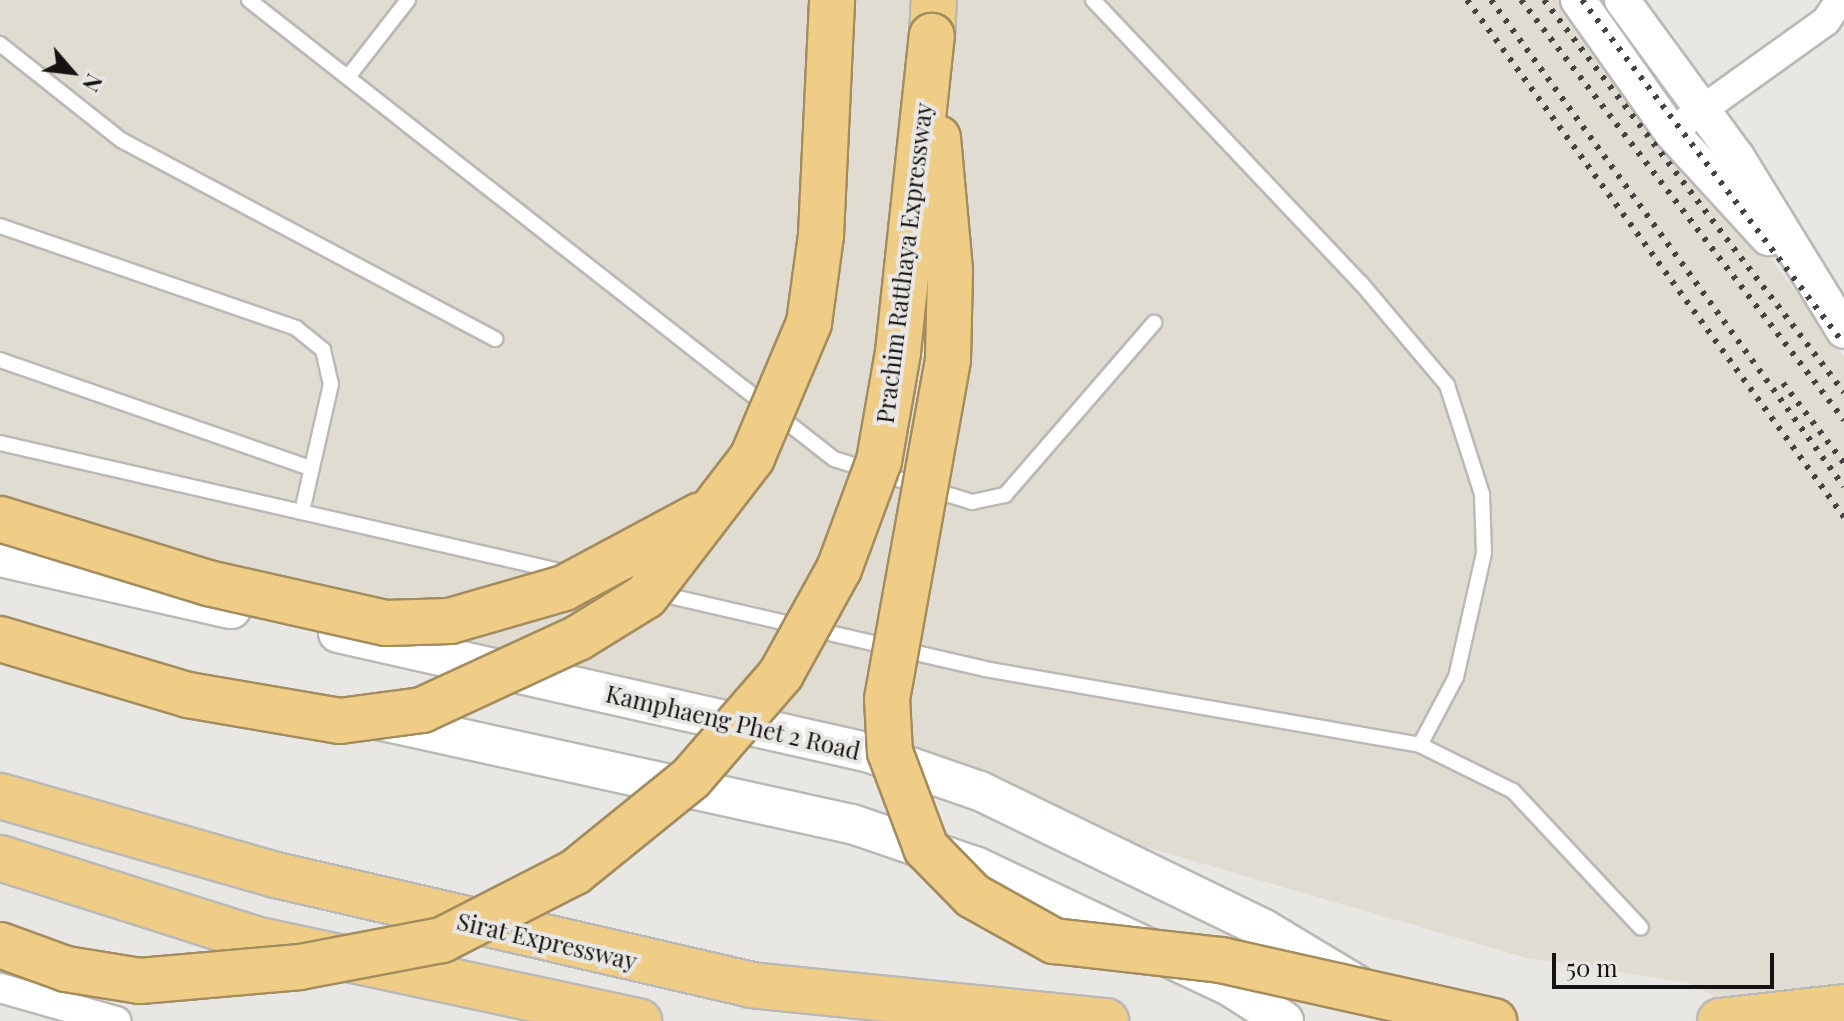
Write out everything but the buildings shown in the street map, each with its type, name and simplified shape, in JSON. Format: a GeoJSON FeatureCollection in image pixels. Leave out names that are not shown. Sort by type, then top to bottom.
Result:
{"type":"FeatureCollection","features":[{"type":"Feature","properties":{"kind":"highway"},"geometry":{"type":"LineString","coordinates":[[0,638],[269,714],[340,721],[422,710],[578,638],[646,596],[752,458],[809,323],[821,235],[832,0]]}},
{"type":"Feature","properties":{"kind":"highway"},"geometry":{"type":"LineString","coordinates":[[933,18],[950,271],[948,360],[887,699],[890,752],[910,820],[973,896],[1054,941],[1221,960],[1494,1021]]}},
{"type":"Feature","properties":{"kind":"highway","name":"Prachim Ratthaya Expressway"},"geometry":{"type":"LineString","coordinates":[[0,945],[66,969],[140,981],[300,967],[442,940],[575,872],[691,778],[781,674],[839,569],[879,461],[898,352],[933,18]]}},
{"type":"Feature","properties":{"kind":"highway"},"geometry":{"type":"LineString","coordinates":[[0,519],[208,583],[386,623],[450,621],[564,588],[711,509]]}},
{"type":"Feature","properties":{"kind":"highway","name":"Sirat Expressway"},"geometry":{"type":"LineString","coordinates":[[0,796],[276,875],[751,985],[1106,1021]]}},
{"type":"Feature","properties":{"kind":"highway"},"geometry":{"type":"LineString","coordinates":[[0,858],[255,939],[639,1021]]}},
{"type":"Feature","properties":{"kind":"highway"},"geometry":{"type":"LineString","coordinates":[[1720,1021],[1844,1007]]}},
{"type":"Feature","properties":{"kind":"main road","name":"Kamphaeng Phet 2 Road"},"geometry":{"type":"LineString","coordinates":[[0,557],[870,753],[980,791],[1101,845],[1264,929],[1416,1021]]}},
{"type":"Feature","properties":{"kind":"main road"},"geometry":{"type":"LineString","coordinates":[[0,638],[852,824],[975,866],[1231,987],[1284,1021]]}},
{"type":"Feature","properties":{"kind":"street"},"geometry":{"type":"LineString","coordinates":[[1578,0],[1671,132],[1815,288]]}},
{"type":"Feature","properties":{"kind":"street"},"geometry":{"type":"LineString","coordinates":[[1622,0],[1702,109],[1844,331]]}},
{"type":"Feature","properties":{"kind":"street"},"geometry":{"type":"LineString","coordinates":[[1671,132],[1826,21],[1840,0]]}},
{"type":"Feature","properties":{"kind":"street"},"geometry":{"type":"LineString","coordinates":[[0,988],[116,1021]]}},
{"type":"Feature","properties":{"kind":"lane"},"geometry":{"type":"LineString","coordinates":[[249,0],[809,446],[958,498],[1005,495],[1154,323]]}},
{"type":"Feature","properties":{"kind":"lane"},"geometry":{"type":"LineString","coordinates":[[348,77],[408,0]]}},
{"type":"Feature","properties":{"kind":"lane"},"geometry":{"type":"LineString","coordinates":[[1093,0],[1361,283],[1447,385],[1482,494],[1484,553],[1456,677],[1420,745]]}},
{"type":"Feature","properties":{"kind":"lane"},"geometry":{"type":"LineString","coordinates":[[0,44],[121,140],[495,339]]}},
{"type":"Feature","properties":{"kind":"lane"},"geometry":{"type":"LineString","coordinates":[[0,226],[296,328],[332,367],[302,512]]}},
{"type":"Feature","properties":{"kind":"lane"},"geometry":{"type":"LineString","coordinates":[[0,360],[310,468]]}},
{"type":"Feature","properties":{"kind":"lane"},"geometry":{"type":"LineString","coordinates":[[0,443],[985,669],[1420,745],[1513,791],[1641,928]]}},
{"type":"Feature","properties":{"kind":"shaded area"},"geometry":{"type":"Polygon","coordinates":[[[0,0],[1578,0],[1844,357],[1844,1021],[1762,1021],[1689,983],[1527,958],[0,514],[0,0]]]}},
{"type":"Feature","properties":{"kind":"railway"},"geometry":{"type":"LineString","coordinates":[[1467,0],[1844,517]]}},
{"type":"Feature","properties":{"kind":"railway"},"geometry":{"type":"LineString","coordinates":[[1491,0],[1844,487]]}},
{"type":"Feature","properties":{"kind":"railway"},"geometry":{"type":"LineString","coordinates":[[1521,0],[1844,420]]}},
{"type":"Feature","properties":{"kind":"railway"},"geometry":{"type":"LineString","coordinates":[[1544,0],[1844,392]]}},
{"type":"Feature","properties":{"kind":"railway"},"geometry":{"type":"LineString","coordinates":[[1582,0],[1844,344]]}},
{"type":"Feature","properties":{"kind":"railway"},"geometry":{"type":"LineString","coordinates":[[1783,383],[1844,463]]}}]}
